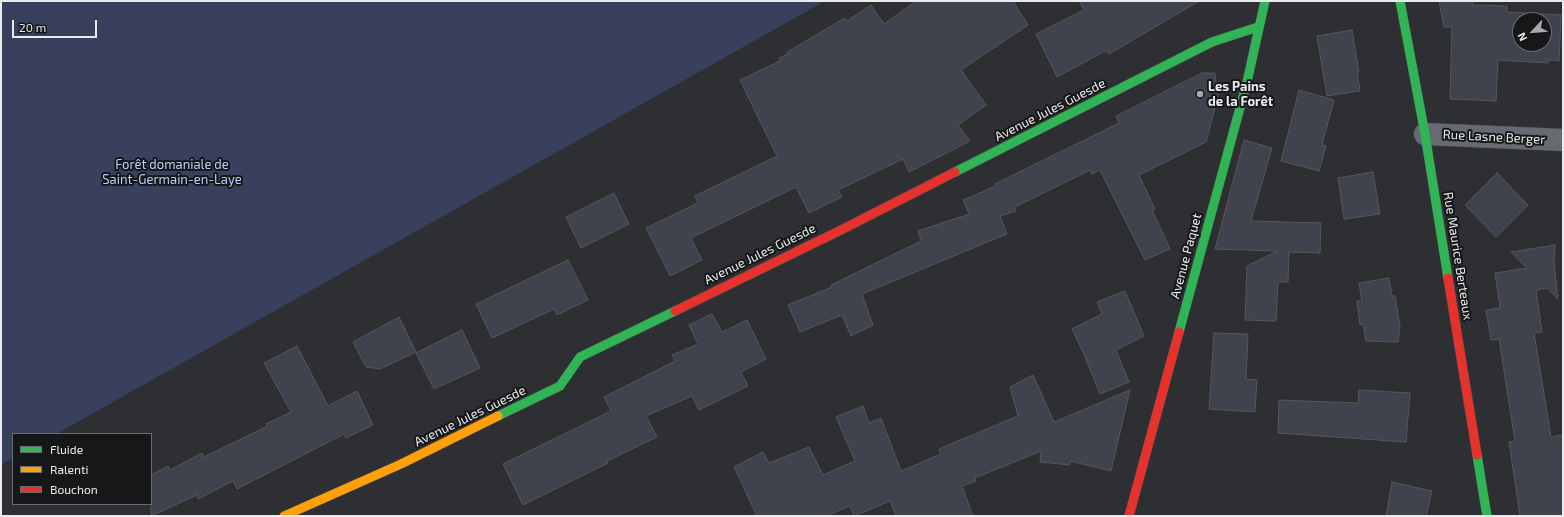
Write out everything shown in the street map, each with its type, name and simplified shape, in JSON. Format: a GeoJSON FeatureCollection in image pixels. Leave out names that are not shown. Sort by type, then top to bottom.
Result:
{"type":"FeatureCollection","features":[{"type":"Feature","properties":{"kind":"street","name":"Avenue Paquet"},"geometry":{"type":"LineString","coordinates":[[1129,516],[1246,82],[1265,1]]}},
{"type":"Feature","properties":{"kind":"street","name":"Rue Maurice Berteaux"},"geometry":{"type":"LineString","coordinates":[[1400,1],[1425,134],[1487,516]]}},
{"type":"Feature","properties":{"kind":"street","name":"Avenue Jules Guesde"},"geometry":{"type":"LineString","coordinates":[[284,516],[401,464],[560,386],[580,357],[840,230],[1212,42],[1258,27]]}},
{"type":"Feature","properties":{"kind":"street","name":"Rue Lasne Berger"},"geometry":{"type":"LineString","coordinates":[[1425,134],[1563,140]]}},
{"type":"Feature","properties":{"kind":"green space","name":"Forêt domaniale de Saint-Germain-en-Laye"},"geometry":{"type":"Polygon","coordinates":[[[1,1],[825,1],[58,433],[12,433],[12,459],[1,465],[1,1]]]}},
{"type":"Feature","properties":{"kind":"building"},"geometry":{"type":"Polygon","coordinates":[[[916,1],[1013,1],[1028,25],[961,70],[986,105],[958,125],[970,141],[909,172],[903,159],[838,190],[842,197],[809,213],[796,187],[691,238],[702,260],[670,276],[646,228],[698,203],[695,196],[777,156],[740,80],[780,61],[779,58],[788,54],[787,52],[845,18],[847,21],[871,5],[884,24],[916,1]]]}},
{"type":"Feature","properties":{"kind":"building"},"geometry":{"type":"Polygon","coordinates":[[[1079,1],[1199,1],[1109,54],[1107,50],[1057,77],[1036,34],[1084,10],[1079,1]]]}},
{"type":"Feature","properties":{"kind":"building"},"geometry":{"type":"Polygon","coordinates":[[[1439,1],[1472,1],[1473,5],[1507,6],[1507,12],[1512,12],[1512,52],[1552,52],[1552,14],[1561,15],[1559,61],[1548,60],[1548,63],[1498,60],[1496,101],[1450,99],[1452,27],[1444,27],[1439,1]]]}},
{"type":"Feature","properties":{"kind":"building"},"geometry":{"type":"Polygon","coordinates":[[[1352,30],[1359,72],[1357,72],[1360,91],[1327,96],[1317,36],[1352,30]]]}},
{"type":"Feature","properties":{"kind":"building"},"geometry":{"type":"Polygon","coordinates":[[[1202,73],[1215,73],[1218,96],[1206,142],[1139,175],[1155,209],[1152,210],[1170,249],[1145,260],[1100,170],[1092,174],[1090,170],[1015,207],[1016,211],[1000,216],[1007,234],[862,294],[873,325],[851,336],[842,315],[800,332],[788,305],[832,287],[831,285],[921,241],[918,231],[969,214],[963,200],[996,186],[995,184],[1119,123],[1116,116],[1202,73]]]}},
{"type":"Feature","properties":{"kind":"building"},"geometry":{"type":"Polygon","coordinates":[[[1299,90],[1334,100],[1322,145],[1326,146],[1319,171],[1281,161],[1299,90]]]}},
{"type":"Feature","properties":{"kind":"building"},"geometry":{"type":"Polygon","coordinates":[[[1244,140],[1272,148],[1251,221],[1321,223],[1320,253],[1289,252],[1288,282],[1278,282],[1276,321],[1245,320],[1247,266],[1277,251],[1215,249],[1244,140]]]}},
{"type":"Feature","properties":{"kind":"building"},"geometry":{"type":"Polygon","coordinates":[[[1373,172],[1380,214],[1344,219],[1338,178],[1373,172]]]}},
{"type":"Feature","properties":{"kind":"building"},"geometry":{"type":"Polygon","coordinates":[[[1497,173],[1528,205],[1496,237],[1465,205],[1497,173]]]}},
{"type":"Feature","properties":{"kind":"building"},"geometry":{"type":"Polygon","coordinates":[[[614,193],[629,224],[581,248],[566,217],[614,193]]]}},
{"type":"Feature","properties":{"kind":"building"},"geometry":{"type":"Polygon","coordinates":[[[1555,245],[1554,263],[1558,299],[1547,288],[1536,290],[1542,332],[1534,333],[1551,437],[1563,435],[1563,516],[1520,516],[1509,442],[1515,441],[1499,339],[1491,340],[1486,310],[1500,308],[1495,273],[1527,268],[1511,252],[1555,245]]]}},
{"type":"Feature","properties":{"kind":"building"},"geometry":{"type":"Polygon","coordinates":[[[568,260],[588,300],[557,315],[554,309],[492,338],[476,304],[568,260]]]}},
{"type":"Feature","properties":{"kind":"building"},"geometry":{"type":"Polygon","coordinates":[[[1389,278],[1392,296],[1395,296],[1400,327],[1398,342],[1366,341],[1363,324],[1360,325],[1357,301],[1362,301],[1359,283],[1389,278]]]}},
{"type":"Feature","properties":{"kind":"building"},"geometry":{"type":"Polygon","coordinates":[[[1125,291],[1144,336],[1116,350],[1129,382],[1100,394],[1072,329],[1102,314],[1097,302],[1125,291]]]}},
{"type":"Feature","properties":{"kind":"building"},"geometry":{"type":"Polygon","coordinates":[[[712,314],[722,332],[747,320],[766,359],[741,372],[748,386],[699,410],[692,396],[646,416],[657,437],[607,461],[608,463],[523,505],[503,464],[611,411],[604,397],[675,361],[672,355],[698,344],[689,325],[712,314]]]}},
{"type":"Feature","properties":{"kind":"building"},"geometry":{"type":"Polygon","coordinates":[[[399,317],[416,352],[380,369],[366,367],[353,342],[399,317]]]}},
{"type":"Feature","properties":{"kind":"building"},"geometry":{"type":"Polygon","coordinates":[[[462,330],[480,368],[434,389],[416,353],[462,330]]]}},
{"type":"Feature","properties":{"kind":"building"},"geometry":{"type":"Polygon","coordinates":[[[1214,333],[1248,334],[1246,379],[1257,380],[1255,412],[1209,409],[1214,333]]]}},
{"type":"Feature","properties":{"kind":"building"},"geometry":{"type":"Polygon","coordinates":[[[297,346],[328,406],[357,391],[373,425],[346,438],[344,434],[237,489],[233,481],[198,499],[197,495],[151,516],[152,474],[168,466],[170,470],[202,453],[204,457],[268,426],[266,424],[291,412],[264,363],[297,346]]]}},
{"type":"Feature","properties":{"kind":"building"},"geometry":{"type":"Polygon","coordinates":[[[1033,375],[1054,422],[1130,390],[1111,471],[1070,461],[1070,465],[1040,462],[1041,451],[975,478],[976,481],[962,486],[973,516],[896,516],[890,501],[854,516],[850,506],[826,516],[757,516],[734,467],[763,452],[769,463],[809,447],[823,475],[855,461],[836,417],[863,406],[869,423],[881,418],[901,471],[941,454],[939,449],[1018,416],[1010,387],[1033,375]]]}},
{"type":"Feature","properties":{"kind":"building"},"geometry":{"type":"Polygon","coordinates":[[[1359,390],[1410,393],[1406,442],[1278,433],[1279,400],[1358,403],[1359,390]]]}},
{"type":"Feature","properties":{"kind":"building"},"geometry":{"type":"Polygon","coordinates":[[[1392,482],[1432,491],[1426,516],[1386,516],[1392,482]]]}},
{"type":"Feature","properties":{"kind":"traffic: fast"},"geometry":{"type":"LineString","coordinates":[[1179,332],[1247,82],[1265,1]]}},
{"type":"Feature","properties":{"kind":"traffic: fast"},"geometry":{"type":"LineString","coordinates":[[1400,1],[1425,134],[1448,278]]}},
{"type":"Feature","properties":{"kind":"traffic: fast"},"geometry":{"type":"LineString","coordinates":[[955,172],[1212,42],[1258,27]]}},
{"type":"Feature","properties":{"kind":"traffic: fast"},"geometry":{"type":"LineString","coordinates":[[498,416],[560,386],[580,357],[675,311]]}},
{"type":"Feature","properties":{"kind":"traffic: fast"},"geometry":{"type":"LineString","coordinates":[[1477,455],[1487,516]]}},
{"type":"Feature","properties":{"kind":"traffic: slow"},"geometry":{"type":"LineString","coordinates":[[284,516],[401,464],[498,416]]}},
{"type":"Feature","properties":{"kind":"traffic: jam"},"geometry":{"type":"LineString","coordinates":[[675,311],[841,230],[955,172]]}},
{"type":"Feature","properties":{"kind":"traffic: jam"},"geometry":{"type":"LineString","coordinates":[[1448,278],[1477,455]]}},
{"type":"Feature","properties":{"kind":"traffic: jam"},"geometry":{"type":"LineString","coordinates":[[1129,516],[1179,332]]}},
{"type":"Feature","properties":{"kind":"place","name":"Les Pains de la Forêt"},"geometry":{"type":"Point","coordinates":[1200,94]}}]}
